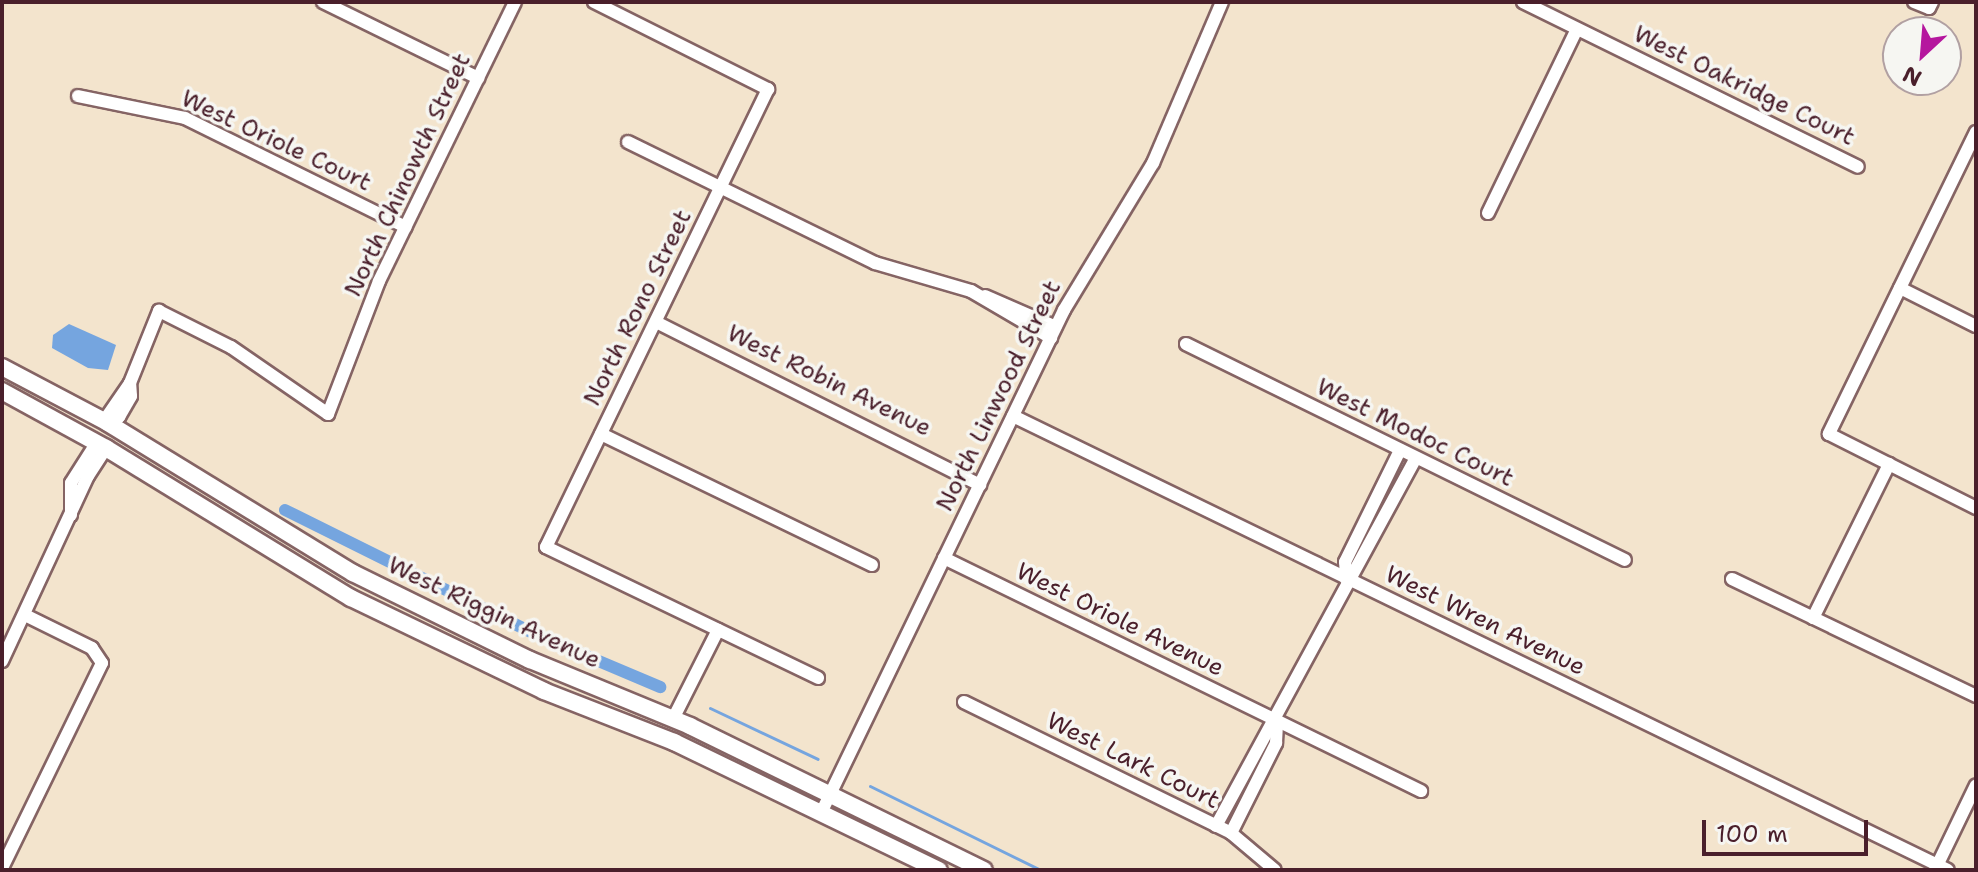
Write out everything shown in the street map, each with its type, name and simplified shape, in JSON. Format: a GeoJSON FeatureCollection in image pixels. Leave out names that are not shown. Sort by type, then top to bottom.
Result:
{"type":"FeatureCollection","features":[{"type":"Feature","properties":{"kind":"main road","name":"West Riggin Avenue"},"geometry":{"type":"LineString","coordinates":[[2,367],[106,422],[235,505],[353,573],[522,657],[673,719],[984,870]]}},
{"type":"Feature","properties":{"kind":"main road"},"geometry":{"type":"LineString","coordinates":[[2,380],[90,425],[106,422]]}},
{"type":"Feature","properties":{"kind":"main road","name":"West Riggin Avenue"},"geometry":{"type":"LineString","coordinates":[[2,391],[102,445],[351,598],[544,691],[674,742],[939,870]]}},
{"type":"Feature","properties":{"kind":"main road"},"geometry":{"type":"LineString","coordinates":[[102,445],[108,441],[204,497],[235,505]]}},
{"type":"Feature","properties":{"kind":"street"},"geometry":{"type":"LineString","coordinates":[[323,2],[348,7],[478,78]]}},
{"type":"Feature","properties":{"kind":"street","name":"North Chinowth Street"},"geometry":{"type":"LineString","coordinates":[[106,422],[125,406],[130,383],[159,311],[240,352],[328,414],[375,290],[515,2]]}},
{"type":"Feature","properties":{"kind":"street","name":"North Rono Street"},"geometry":{"type":"LineString","coordinates":[[594,2],[768,89],[546,547],[718,630]]}},
{"type":"Feature","properties":{"kind":"street","name":"North Linwood Street"},"geometry":{"type":"LineString","coordinates":[[821,813],[1054,333],[1153,163],[1222,2]]}},
{"type":"Feature","properties":{"kind":"street","name":"West Oakridge Court"},"geometry":{"type":"LineString","coordinates":[[1523,2],[1858,167]]}},
{"type":"Feature","properties":{"kind":"street"},"geometry":{"type":"LineString","coordinates":[[1914,2],[1930,5]]}},
{"type":"Feature","properties":{"kind":"street"},"geometry":{"type":"LineString","coordinates":[[1488,213],[1577,29]]}},
{"type":"Feature","properties":{"kind":"street","name":"West Oriole Court"},"geometry":{"type":"LineString","coordinates":[[78,96],[185,118],[406,227]]}},
{"type":"Feature","properties":{"kind":"street"},"geometry":{"type":"LineString","coordinates":[[1974,140],[1829,434],[1976,508]]}},
{"type":"Feature","properties":{"kind":"street"},"geometry":{"type":"LineString","coordinates":[[628,142],[875,263],[978,295],[1002,299],[1054,333]]}},
{"type":"Feature","properties":{"kind":"street"},"geometry":{"type":"LineString","coordinates":[[1900,288],[1976,326]]}},
{"type":"Feature","properties":{"kind":"street","name":"West Robin Avenue"},"geometry":{"type":"LineString","coordinates":[[656,322],[980,485]]}},
{"type":"Feature","properties":{"kind":"street","name":"West Modoc Court"},"geometry":{"type":"LineString","coordinates":[[1186,344],[1625,560]]}},
{"type":"Feature","properties":{"kind":"street","name":"West Wren Avenue"},"geometry":{"type":"LineString","coordinates":[[1013,416],[1940,868]]}},
{"type":"Feature","properties":{"kind":"street"},"geometry":{"type":"LineString","coordinates":[[601,434],[872,565]]}},
{"type":"Feature","properties":{"kind":"street"},"geometry":{"type":"LineString","coordinates":[[2,661],[71,515],[77,485],[102,445]]}},
{"type":"Feature","properties":{"kind":"street"},"geometry":{"type":"LineString","coordinates":[[1346,579],[1345,562],[1400,450]]}},
{"type":"Feature","properties":{"kind":"street"},"geometry":{"type":"LineString","coordinates":[[1231,833],[1276,743],[1277,721],[1346,579],[1360,569],[1416,458]]}},
{"type":"Feature","properties":{"kind":"street"},"geometry":{"type":"LineString","coordinates":[[1813,618],[1889,464]]}},
{"type":"Feature","properties":{"kind":"street","name":"West Oriole Avenue"},"geometry":{"type":"LineString","coordinates":[[944,558],[1277,721]]}},
{"type":"Feature","properties":{"kind":"street"},"geometry":{"type":"LineString","coordinates":[[1732,579],[1976,696]]}},
{"type":"Feature","properties":{"kind":"street"},"geometry":{"type":"LineString","coordinates":[[2,868],[101,657],[25,615]]}},
{"type":"Feature","properties":{"kind":"street"},"geometry":{"type":"LineString","coordinates":[[673,719],[718,630],[818,678]]}},
{"type":"Feature","properties":{"kind":"street","name":"West Lark Court"},"geometry":{"type":"LineString","coordinates":[[964,702],[1231,833],[1275,870]]}},
{"type":"Feature","properties":{"kind":"street"},"geometry":{"type":"LineString","coordinates":[[1277,721],[1421,791]]}},
{"type":"Feature","properties":{"kind":"street"},"geometry":{"type":"LineString","coordinates":[[1216,826],[1263,732],[1277,721]]}},
{"type":"Feature","properties":{"kind":"street"},"geometry":{"type":"LineString","coordinates":[[1940,868],[1976,785]]}},
{"type":"Feature","properties":{"kind":"water"},"geometry":{"type":"Polygon","coordinates":[[[69,324],[116,345],[108,370],[88,368],[52,348],[53,335],[69,324]]]}},
{"type":"Feature","properties":{"kind":"waterway"},"geometry":{"type":"LineString","coordinates":[[285,510],[537,635],[660,687]]}},
{"type":"Feature","properties":{"kind":"waterway"},"geometry":{"type":"LineString","coordinates":[[710,708],[818,759]]}},
{"type":"Feature","properties":{"kind":"waterway"},"geometry":{"type":"LineString","coordinates":[[870,786],[1041,870]]}}]}
